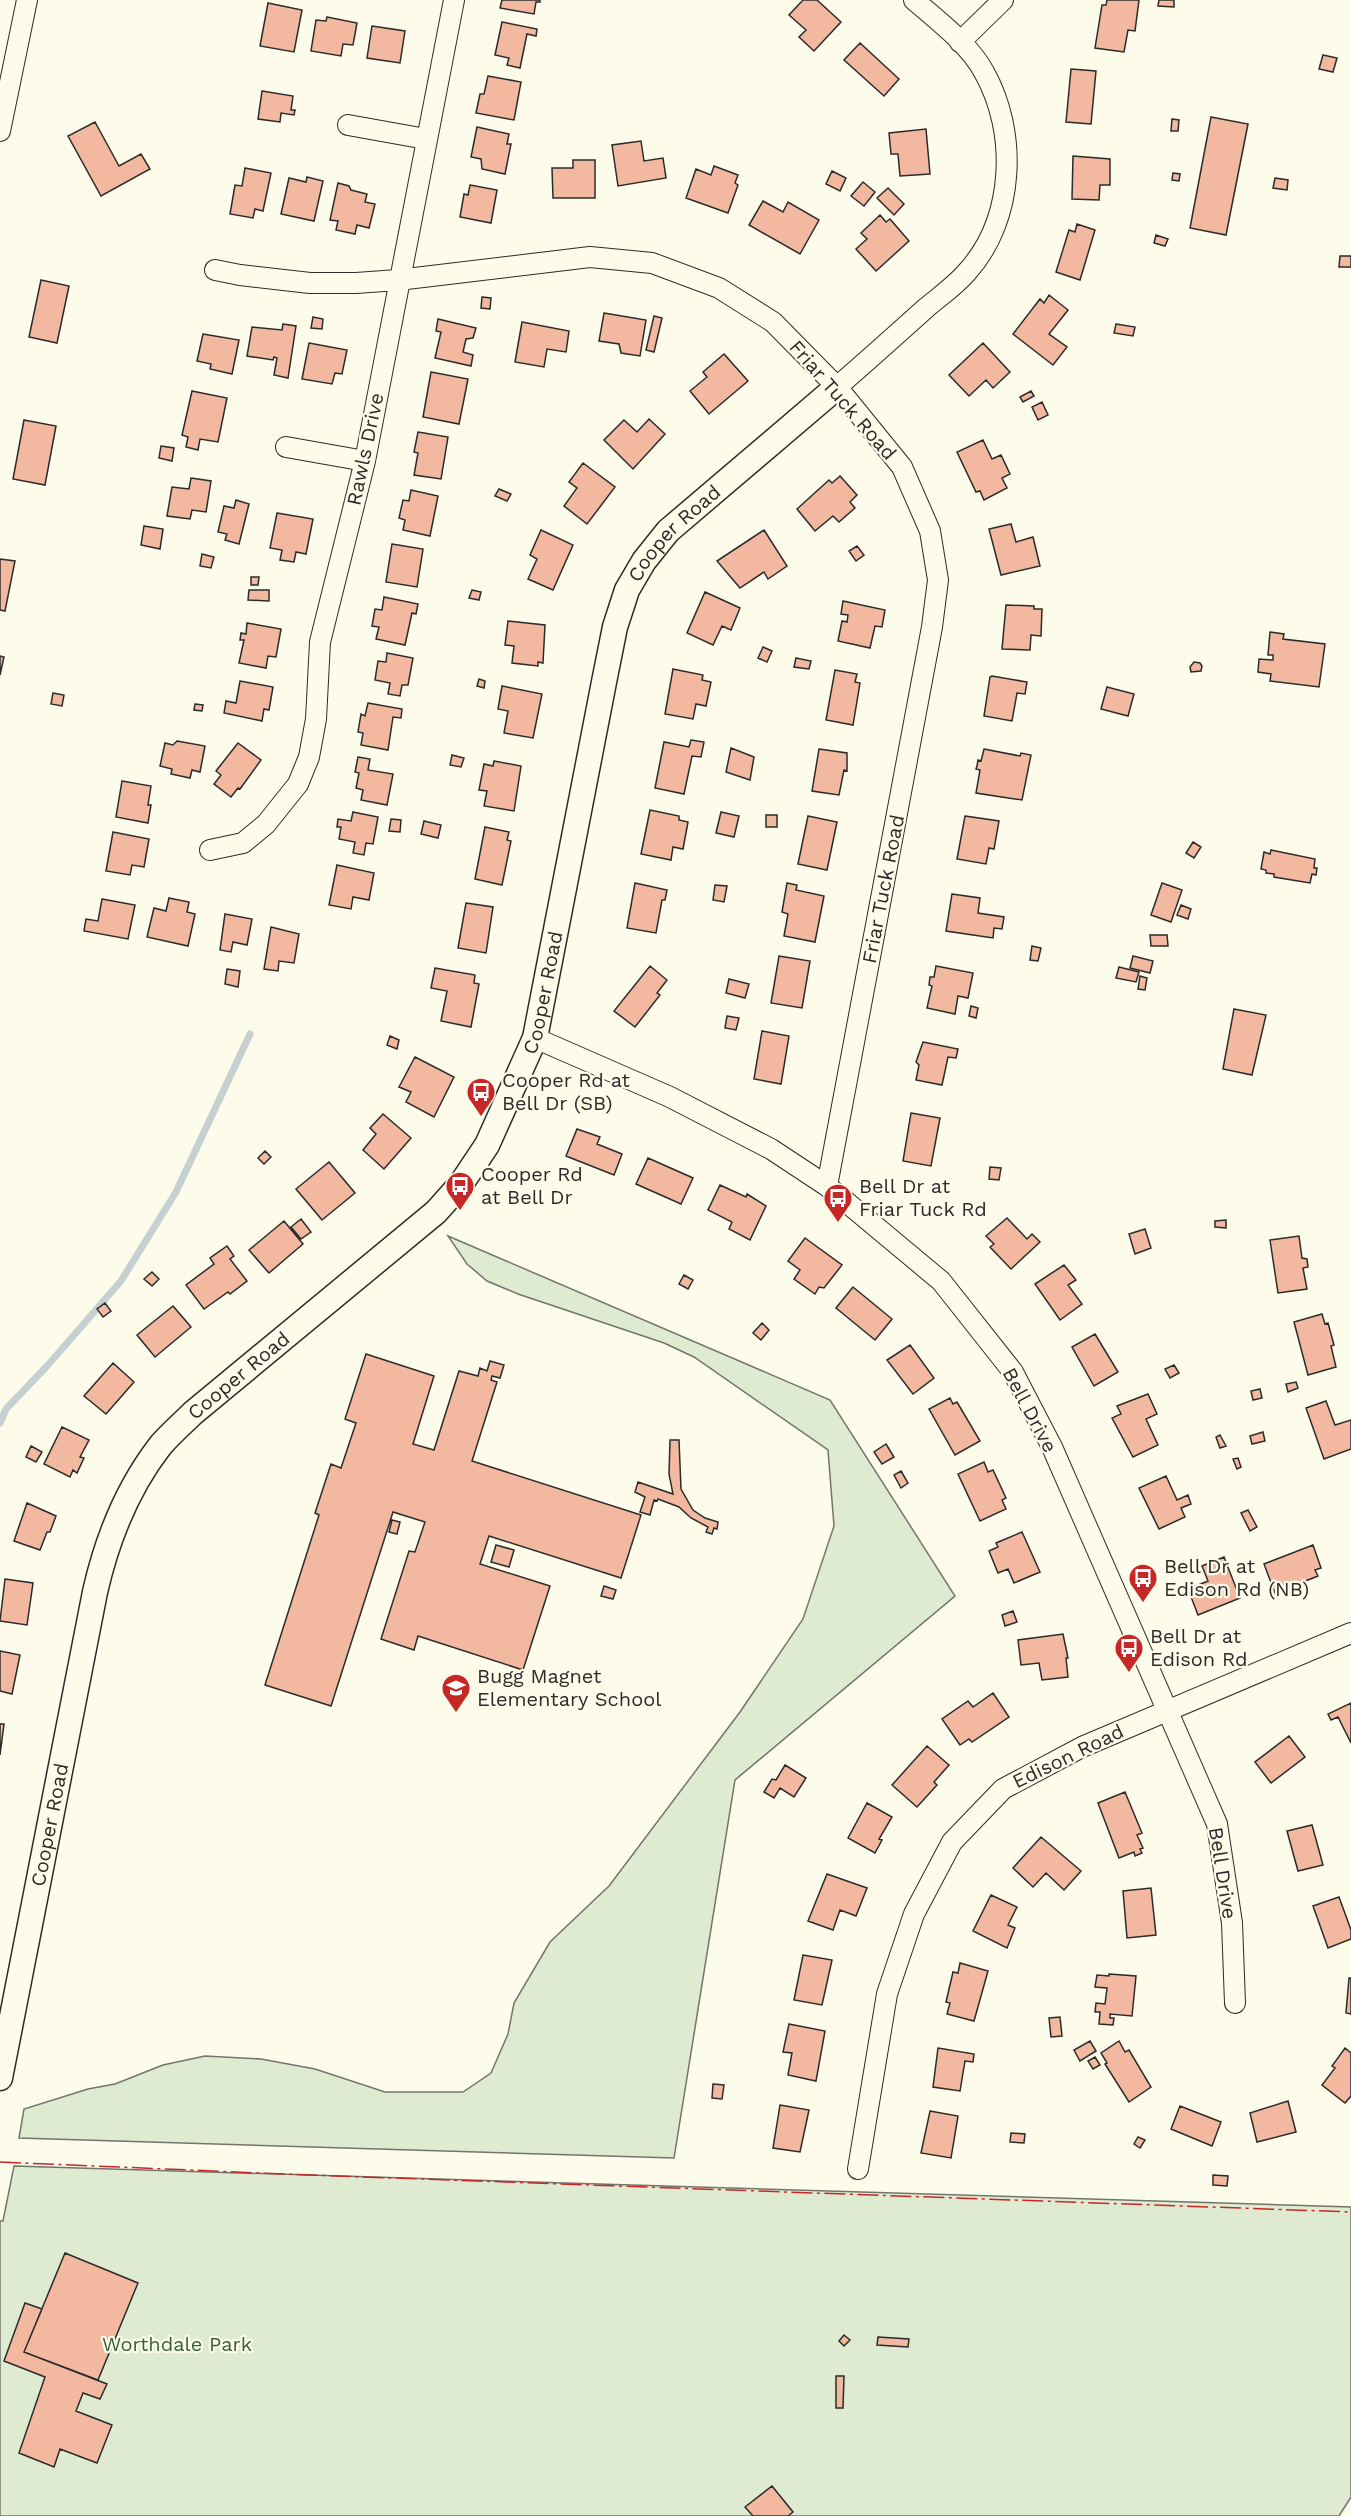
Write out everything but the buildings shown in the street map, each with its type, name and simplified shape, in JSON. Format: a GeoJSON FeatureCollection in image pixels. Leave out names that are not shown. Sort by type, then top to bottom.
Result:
{"type":"FeatureCollection","features":[{"type":"Feature","properties":{"kind":"street"},"geometry":{"type":"LineString","coordinates":[[0,131],[27,0]]}},
{"type":"Feature","properties":{"kind":"street","name":"Rawls Drive"},"geometry":{"type":"LineString","coordinates":[[210,850],[243,843],[266,824],[298,784],[309,757],[316,719],[320,642],[364,460],[454,0]]}},
{"type":"Feature","properties":{"kind":"street","name":"Cooper Road"},"geometry":{"type":"LineString","coordinates":[[0,2078],[94,1592],[119,1512],[161,1444],[193,1413],[436,1212],[461,1184],[488,1146],[535,1038],[615,627],[627,590],[644,561],[668,531],[837,387],[967,272],[987,244],[1000,215],[1007,139],[1000,107],[984,70],[960,42],[914,0]]}},
{"type":"Feature","properties":{"kind":"street"},"geometry":{"type":"LineString","coordinates":[[960,42],[1004,0]]}},
{"type":"Feature","properties":{"kind":"street"},"geometry":{"type":"LineString","coordinates":[[348,125],[426,139]]}},
{"type":"Feature","properties":{"kind":"street","name":"Friar Tuck Road"},"geometry":{"type":"LineString","coordinates":[[215,270],[310,283],[398,280],[590,257],[652,263],[718,288],[773,322],[837,387],[902,466],[930,531],[938,580],[930,639],[827,1186]]}},
{"type":"Feature","properties":{"kind":"street"},"geometry":{"type":"LineString","coordinates":[[286,447],[364,460]]}},
{"type":"Feature","properties":{"kind":"street","name":"Bell Drive"},"geometry":{"type":"LineString","coordinates":[[535,1038],[670,1097],[771,1149],[827,1186],[941,1281],[1013,1372],[1052,1447],[1217,1824],[1232,1923],[1235,2003]]}},
{"type":"Feature","properties":{"kind":"street","name":"Edison Road"},"geometry":{"type":"LineString","coordinates":[[858,2169],[887,1994],[914,1914],[952,1842],[1003,1789],[1082,1747],[1351,1633]]}},
{"type":"Feature","properties":{"kind":"green space"},"geometry":{"type":"Polygon","coordinates":[[[448,1236],[830,1400],[955,1596],[735,1780],[674,2158],[19,2138],[24,2109],[88,2089],[115,2084],[163,2065],[205,2056],[261,2059],[315,2069],[385,2092],[463,2092],[491,2073],[508,2034],[514,2003],[550,1942],[609,1886],[740,1712],[803,1619],[834,1526],[828,1450],[694,1357],[664,1343],[518,1294],[487,1281],[467,1264],[448,1236]]]}},
{"type":"Feature","properties":{"kind":"green space","name":"Worthdale Park"},"geometry":{"type":"Polygon","coordinates":[[[14,2166],[1351,2207],[1351,2497],[1339,2516],[0,2516],[0,2221],[3,2221],[14,2166]]]}},
{"type":"Feature","properties":{"kind":"waterway"},"geometry":{"type":"LineString","coordinates":[[0,1423],[6,1409],[48,1365],[121,1281],[176,1192],[250,1034]]}},
{"type":"Feature","properties":{"kind":"power"},"geometry":{"type":"LineString","coordinates":[[0,2162],[1351,2212]]}},
{"type":"Feature","properties":{"kind":"place","name":"Cooper Rd at Bell Dr (SB)"},"geometry":{"type":"Point","coordinates":[481,1118]}},
{"type":"Feature","properties":{"kind":"place","name":"Cooper Rd at Bell Dr"},"geometry":{"type":"Point","coordinates":[460,1212]}},
{"type":"Feature","properties":{"kind":"place","name":"Bell Dr at Friar Tuck Rd"},"geometry":{"type":"Point","coordinates":[838,1224]}},
{"type":"Feature","properties":{"kind":"place","name":"Bell Dr at Edison Rd (NB)"},"geometry":{"type":"Point","coordinates":[1143,1604]}},
{"type":"Feature","properties":{"kind":"place","name":"Bell Dr at Edison Rd"},"geometry":{"type":"Point","coordinates":[1129,1674]}},
{"type":"Feature","properties":{"kind":"place","name":"Bugg Magnet Elementary School"},"geometry":{"type":"Point","coordinates":[456,1714]}}]}
